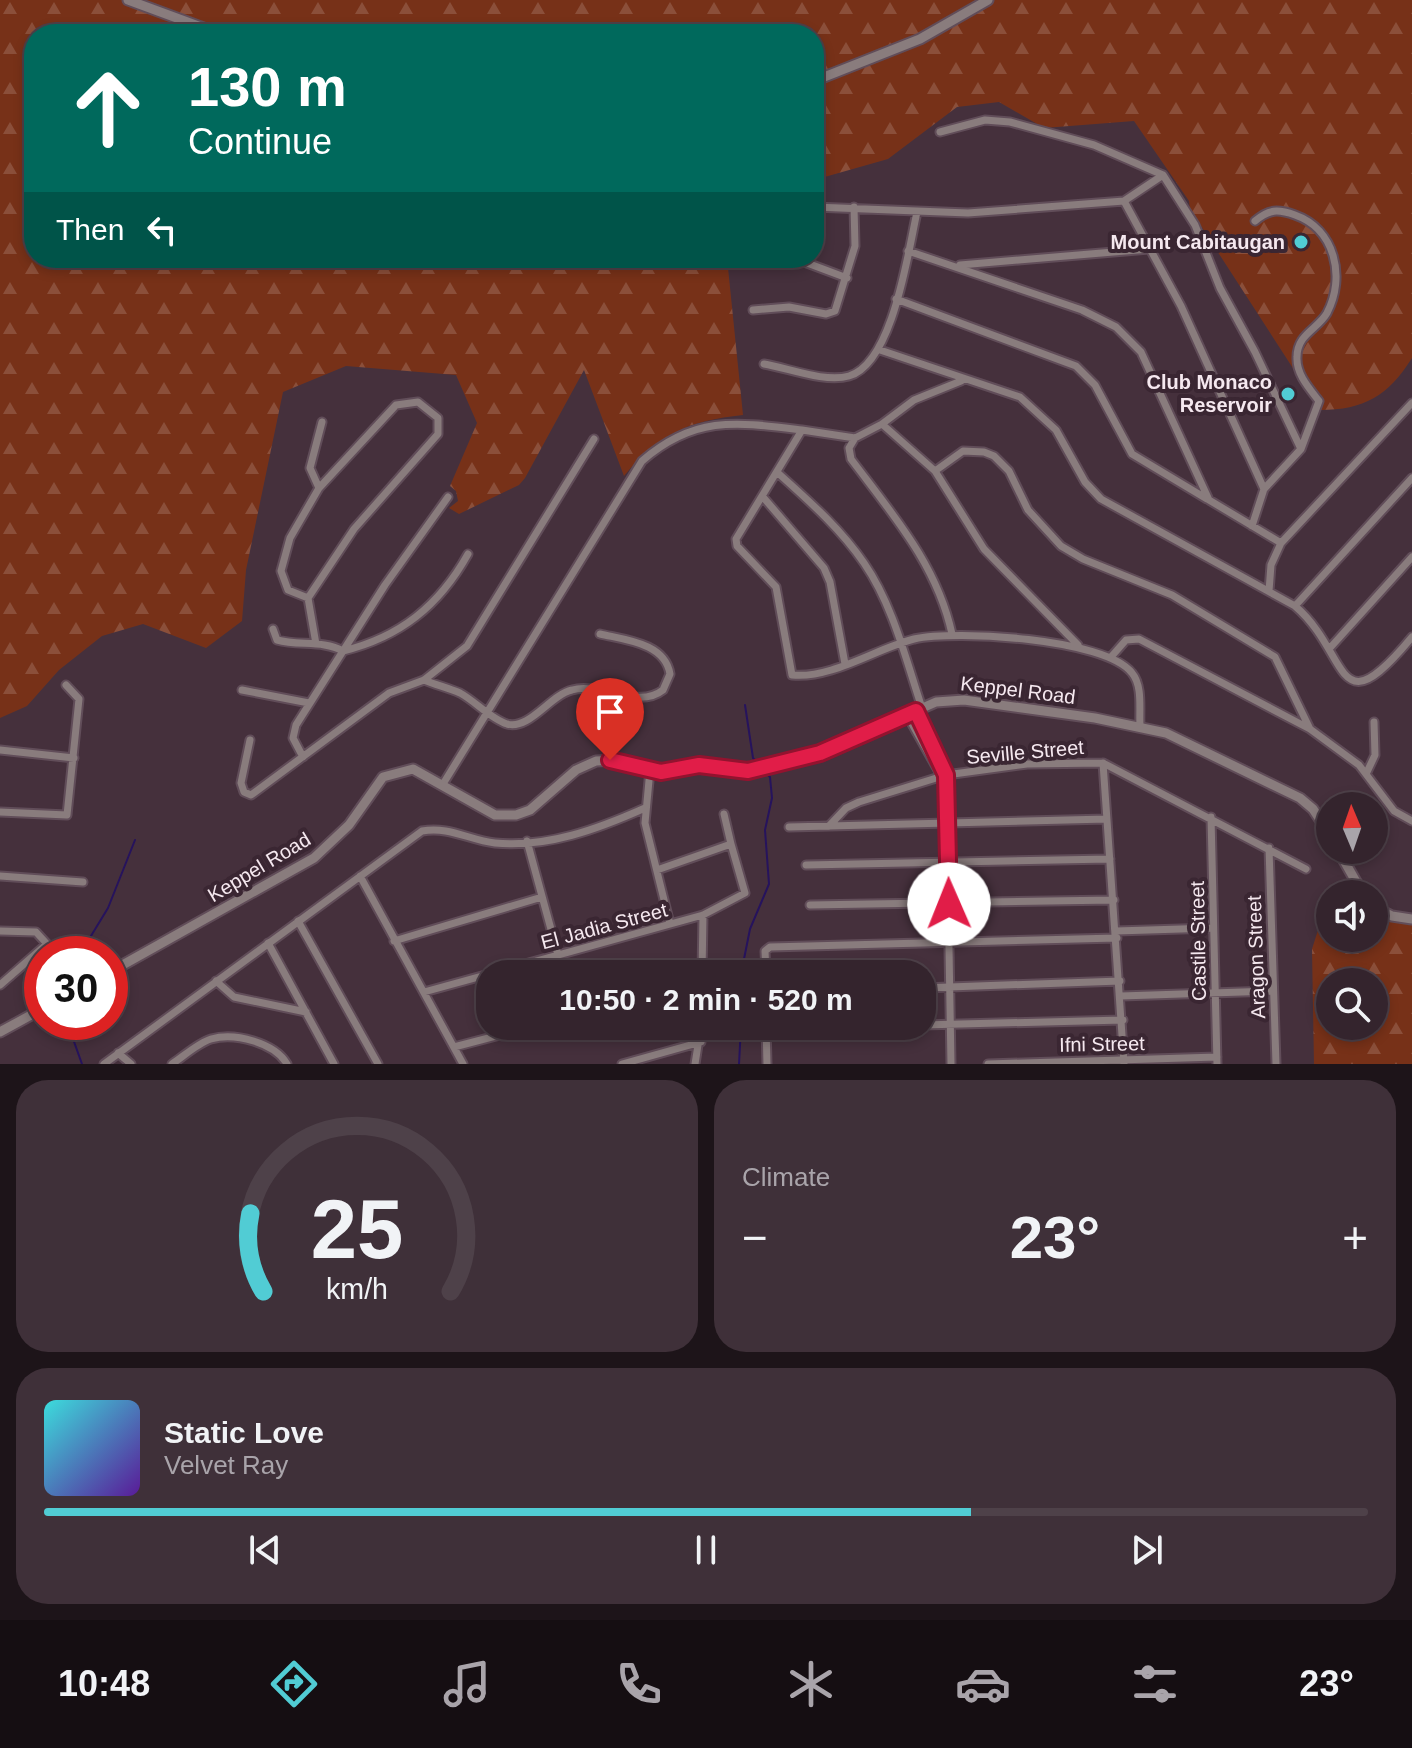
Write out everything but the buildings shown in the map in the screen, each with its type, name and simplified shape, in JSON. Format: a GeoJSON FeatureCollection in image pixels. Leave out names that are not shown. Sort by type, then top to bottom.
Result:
{"type":"FeatureCollection","features":[{"type":"Feature","properties":{"kind":"street"},"geometry":{"type":"LineString","coordinates":[[128,0],[193,24]]}},
{"type":"Feature","properties":{"kind":"street"},"geometry":{"type":"LineString","coordinates":[[824,77],[920,39],[988,0]]}},
{"type":"Feature","properties":{"kind":"street"},"geometry":{"type":"LineString","coordinates":[[940,132],[985,120],[1010,122],[1094,145],[1163,175],[1195,225],[1220,288],[1255,352],[1301,449]]}},
{"type":"Feature","properties":{"kind":"street"},"geometry":{"type":"LineString","coordinates":[[824,207],[993,212],[1124,201],[1163,175]]}},
{"type":"Feature","properties":{"kind":"street"},"geometry":{"type":"LineString","coordinates":[[1124,201],[1181,306],[1264,489]]}},
{"type":"Feature","properties":{"kind":"street"},"geometry":{"type":"LineString","coordinates":[[753,310],[780,307],[831,313],[838,306],[855,246],[854,207]]}},
{"type":"Feature","properties":{"kind":"street"},"geometry":{"type":"LineString","coordinates":[[1252,526],[1264,489],[1301,449],[1319,401],[1301,376],[1297,357],[1301,340],[1325,316],[1336,290],[1335,260],[1325,236],[1304,218],[1273,210],[1255,221]]}},
{"type":"Feature","properties":{"kind":"street"},"geometry":{"type":"LineString","coordinates":[[764,364],[836,377],[859,371],[880,350],[917,212]]}},
{"type":"Feature","properties":{"kind":"street"},"geometry":{"type":"LineString","coordinates":[[957,265],[1149,249]]}},
{"type":"Feature","properties":{"kind":"street"},"geometry":{"type":"LineString","coordinates":[[908,251],[957,265],[1102,318],[1132,340],[1209,500]]}},
{"type":"Feature","properties":{"kind":"street"},"geometry":{"type":"LineString","coordinates":[[820,268],[847,278]]}},
{"type":"Feature","properties":{"kind":"street"},"geometry":{"type":"LineString","coordinates":[[896,299],[1076,366],[1098,390],[1132,454],[1281,543]]}},
{"type":"Feature","properties":{"kind":"street"},"geometry":{"type":"LineString","coordinates":[[880,350],[963,380],[1007,391],[1038,411],[1061,437],[1085,482],[1113,507],[1295,606],[1316,627],[1346,676],[1356,681],[1369,681],[1381,673],[1412,637]]}},
{"type":"Feature","properties":{"kind":"street"},"geometry":{"type":"LineString","coordinates":[[952,634],[942,597],[926,561],[851,459],[849,448],[855,438],[882,424],[925,394],[963,380]]}},
{"type":"Feature","properties":{"kind":"street"},"geometry":{"type":"LineString","coordinates":[[308,598],[288,590],[281,571],[290,538],[319,488],[396,405],[418,402],[438,418],[438,434],[354,529],[308,598],[316,644]]}},
{"type":"Feature","properties":{"kind":"street"},"geometry":{"type":"LineString","coordinates":[[1269,591],[1271,565],[1281,543],[1412,403]]}},
{"type":"Feature","properties":{"kind":"street"},"geometry":{"type":"LineString","coordinates":[[319,488],[310,468],[322,422]]}},
{"type":"Feature","properties":{"kind":"street"},"geometry":{"type":"LineString","coordinates":[[443,784],[642,461],[669,441],[709,425],[745,423],[855,438]]}},
{"type":"Feature","properties":{"kind":"street"},"geometry":{"type":"LineString","coordinates":[[882,424],[935,471],[992,559],[1078,645]]}},
{"type":"Feature","properties":{"kind":"street"},"geometry":{"type":"LineString","coordinates":[[802,430],[736,542],[776,587],[792,674],[796,676],[868,659],[900,643],[952,634],[1078,645],[1111,657],[1126,667],[1138,683],[1140,726]]}},
{"type":"Feature","properties":{"kind":"street"},"geometry":{"type":"LineString","coordinates":[[250,740],[241,783],[244,792],[251,795],[389,693],[424,680],[467,646],[594,439]]}},
{"type":"Feature","properties":{"kind":"street"},"geometry":{"type":"LineString","coordinates":[[935,471],[963,451],[994,456],[1009,471],[1028,510],[1061,546],[1083,559],[1172,595],[1275,657],[1310,729]]}},
{"type":"Feature","properties":{"kind":"street"},"geometry":{"type":"LineString","coordinates":[[778,473],[824,515],[865,565],[900,643],[915,712],[944,778],[951,1064]]}},
{"type":"Feature","properties":{"kind":"street"},"geometry":{"type":"LineString","coordinates":[[1295,606],[1412,478]]}},
{"type":"Feature","properties":{"kind":"street"},"geometry":{"type":"LineString","coordinates":[[303,757],[293,738],[309,703],[448,497]]}},
{"type":"Feature","properties":{"kind":"street"},"geometry":{"type":"LineString","coordinates":[[763,497],[824,568],[845,664]]}},
{"type":"Feature","properties":{"kind":"street"},"geometry":{"type":"LineString","coordinates":[[273,629],[277,640],[298,645],[330,644],[343,651],[393,633],[422,615],[468,554]]}},
{"type":"Feature","properties":{"kind":"street"},"geometry":{"type":"LineString","coordinates":[[1329,649],[1412,557]]}},
{"type":"Feature","properties":{"kind":"street"},"geometry":{"type":"LineString","coordinates":[[424,680],[459,693],[507,724],[519,724],[558,694],[572,689],[593,688],[645,698],[663,690],[670,674],[661,655],[645,646],[600,634]]}},
{"type":"Feature","properties":{"kind":"street"},"geometry":{"type":"LineString","coordinates":[[1111,657],[1126,640],[1139,639],[1310,729],[1367,772],[1394,811],[1412,821]]}},
{"type":"Feature","properties":{"kind":"street"},"geometry":{"type":"LineString","coordinates":[[0,812],[67,815],[79,699],[66,685]]}},
{"type":"Feature","properties":{"kind":"street"},"geometry":{"type":"LineString","coordinates":[[242,690],[309,703]]}},
{"type":"Feature","properties":{"kind":"street","name":"Keppel Road"},"geometry":{"type":"LineString","coordinates":[[128,962],[314,858],[349,825],[383,777],[413,769],[495,815],[516,815],[530,810],[576,770],[589,763],[610,760],[670,772],[699,765],[734,772],[768,768],[820,753],[942,701],[970,700],[1140,726],[1194,744],[1300,798],[1316,814]]}},
{"type":"Feature","properties":{"kind":"street"},"geometry":{"type":"LineString","coordinates":[[1367,772],[1375,755],[1374,722]]}},
{"type":"Feature","properties":{"kind":"street"},"geometry":{"type":"LineString","coordinates":[[0,750],[74,758]]}},
{"type":"Feature","properties":{"kind":"street"},"geometry":{"type":"LineString","coordinates":[[1103,763],[1124,1062]]}},
{"type":"Feature","properties":{"kind":"street","name":"Seville Street"},"geometry":{"type":"LineString","coordinates":[[829,826],[846,808],[859,802],[944,778],[1027,764],[1103,763],[1306,869]]}},
{"type":"Feature","properties":{"kind":"street"},"geometry":{"type":"LineString","coordinates":[[650,770],[645,808],[647,836],[670,924]]}},
{"type":"Feature","properties":{"kind":"street"},"geometry":{"type":"LineString","coordinates":[[104,1064],[414,836],[436,828],[497,843],[565,838],[645,808]]}},
{"type":"Feature","properties":{"kind":"street"},"geometry":{"type":"LineString","coordinates":[[657,870],[731,844],[724,814]]}},
{"type":"Feature","properties":{"kind":"street","name":"Castile Street"},"geometry":{"type":"LineString","coordinates":[[1211,817],[1217,1061]]}},
{"type":"Feature","properties":{"kind":"street"},"geometry":{"type":"LineString","coordinates":[[789,827],[1107,819]]}},
{"type":"Feature","properties":{"kind":"street"},"geometry":{"type":"LineString","coordinates":[[527,841],[558,955]]}},
{"type":"Feature","properties":{"kind":"street","name":"El Jadia Street"},"geometry":{"type":"LineString","coordinates":[[424,992],[703,915],[743,895],[731,844]]}},
{"type":"Feature","properties":{"kind":"street","name":"Aragon Street"},"geometry":{"type":"LineString","coordinates":[[1269,848],[1276,1064]]}},
{"type":"Feature","properties":{"kind":"street"},"geometry":{"type":"LineString","coordinates":[[806,865],[1110,859]]}},
{"type":"Feature","properties":{"kind":"street"},"geometry":{"type":"LineString","coordinates":[[0,876],[83,882]]}},
{"type":"Feature","properties":{"kind":"street"},"geometry":{"type":"LineString","coordinates":[[360,876],[463,1064]]}},
{"type":"Feature","properties":{"kind":"street"},"geometry":{"type":"LineString","coordinates":[[394,941],[542,897]]}},
{"type":"Feature","properties":{"kind":"street"},"geometry":{"type":"LineString","coordinates":[[810,905],[1114,900]]}},
{"type":"Feature","properties":{"kind":"street"},"geometry":{"type":"LineString","coordinates":[[1388,914],[1412,919]]}},
{"type":"Feature","properties":{"kind":"street"},"geometry":{"type":"LineString","coordinates":[[702,960],[703,915]]}},
{"type":"Feature","properties":{"kind":"street"},"geometry":{"type":"LineString","coordinates":[[298,921],[378,1064]]}},
{"type":"Feature","properties":{"kind":"street"},"geometry":{"type":"LineString","coordinates":[[765,960],[765,951],[770,947],[949,945],[1213,928]]}},
{"type":"Feature","properties":{"kind":"street"},"geometry":{"type":"LineString","coordinates":[[0,931],[36,932],[47,944],[0,985]]}},
{"type":"Feature","properties":{"kind":"street"},"geometry":{"type":"LineString","coordinates":[[268,943],[334,1064]]}},
{"type":"Feature","properties":{"kind":"street"},"geometry":{"type":"LineString","coordinates":[[216,981],[234,997],[306,1012]]}},
{"type":"Feature","properties":{"kind":"street"},"geometry":{"type":"LineString","coordinates":[[936,988],[1120,981]]}},
{"type":"Feature","properties":{"kind":"street"},"geometry":{"type":"LineString","coordinates":[[1121,996],[1273,991]]}},
{"type":"Feature","properties":{"kind":"street"},"geometry":{"type":"LineString","coordinates":[[0,1032],[24,1019]]}},
{"type":"Feature","properties":{"kind":"street"},"geometry":{"type":"LineString","coordinates":[[936,1025],[1123,1020]]}},
{"type":"Feature","properties":{"kind":"street"},"geometry":{"type":"LineString","coordinates":[[172,1064],[209,1040],[219,1038],[273,1048],[287,1064]]}},
{"type":"Feature","properties":{"kind":"street"},"geometry":{"type":"LineString","coordinates":[[454,1047],[481,1040]]}},
{"type":"Feature","properties":{"kind":"street"},"geometry":{"type":"LineString","coordinates":[[766,1040],[767,1064]]}},
{"type":"Feature","properties":{"kind":"street"},"geometry":{"type":"LineString","coordinates":[[622,1064],[701,1042]]}},
{"type":"Feature","properties":{"kind":"street"},"geometry":{"type":"LineString","coordinates":[[695,1064],[701,1042]]}},
{"type":"Feature","properties":{"kind":"street"},"geometry":{"type":"LineString","coordinates":[[118,1053],[131,1064]]}},
{"type":"Feature","properties":{"kind":"street","name":"Ifni Street"},"geometry":{"type":"LineString","coordinates":[[988,1064],[1217,1061]]}},
{"type":"Feature","properties":{"kind":"green space"},"geometry":{"type":"Polygon","coordinates":[[[0,0],[1412,0],[1412,358],[1394,382],[1374,398],[1350,407],[1320,410],[1190,209],[1189,201],[1134,121],[1044,128],[999,102],[957,107],[888,159],[824,177],[824,24],[24,24],[24,268],[728,268],[743,415],[706,421],[676,432],[650,449],[624,476],[584,370],[519,485],[459,514],[449,508],[458,501],[456,491],[450,486],[477,423],[456,375],[346,366],[283,392],[246,570],[242,621],[206,648],[143,624],[102,636],[59,670],[27,706],[0,718],[0,0]]]}},
{"type":"Feature","properties":{"kind":"green space"},"geometry":{"type":"Polygon","coordinates":[[[1388,921],[1412,923],[1412,1064],[1314,1064],[1312,949],[1316,936],[1316,952],[1388,952],[1388,921]]]}},
{"type":"Feature","properties":{"kind":"waterway"},"geometry":{"type":"LineString","coordinates":[[745,705],[753,758],[760,766]]}},
{"type":"Feature","properties":{"kind":"waterway"},"geometry":{"type":"LineString","coordinates":[[744,960],[750,929],[769,884],[765,830],[772,798],[770,777],[764,771]]}},
{"type":"Feature","properties":{"kind":"waterway"},"geometry":{"type":"LineString","coordinates":[[91,936],[108,908],[135,840]]}},
{"type":"Feature","properties":{"kind":"waterway"},"geometry":{"type":"LineString","coordinates":[[73,1040],[82,1064]]}},
{"type":"Feature","properties":{"kind":"waterway"},"geometry":{"type":"LineString","coordinates":[[739,1064],[740,1040]]}},
{"type":"Feature","properties":{"kind":"place","name":"Mount Cabitaugan"},"geometry":{"type":"Point","coordinates":[1301,242]}},
{"type":"Feature","properties":{"kind":"place","name":"Club Monaco Reservoir"},"geometry":{"type":"Point","coordinates":[1288,394]}},
{"type":"Feature","properties":{"kind":"route"},"geometry":{"type":"LineString","coordinates":[[610,760],[661,772],[699,765],[734,772],[748,771],[820,753],[916,711],[946,775],[949,904]]}}]}
